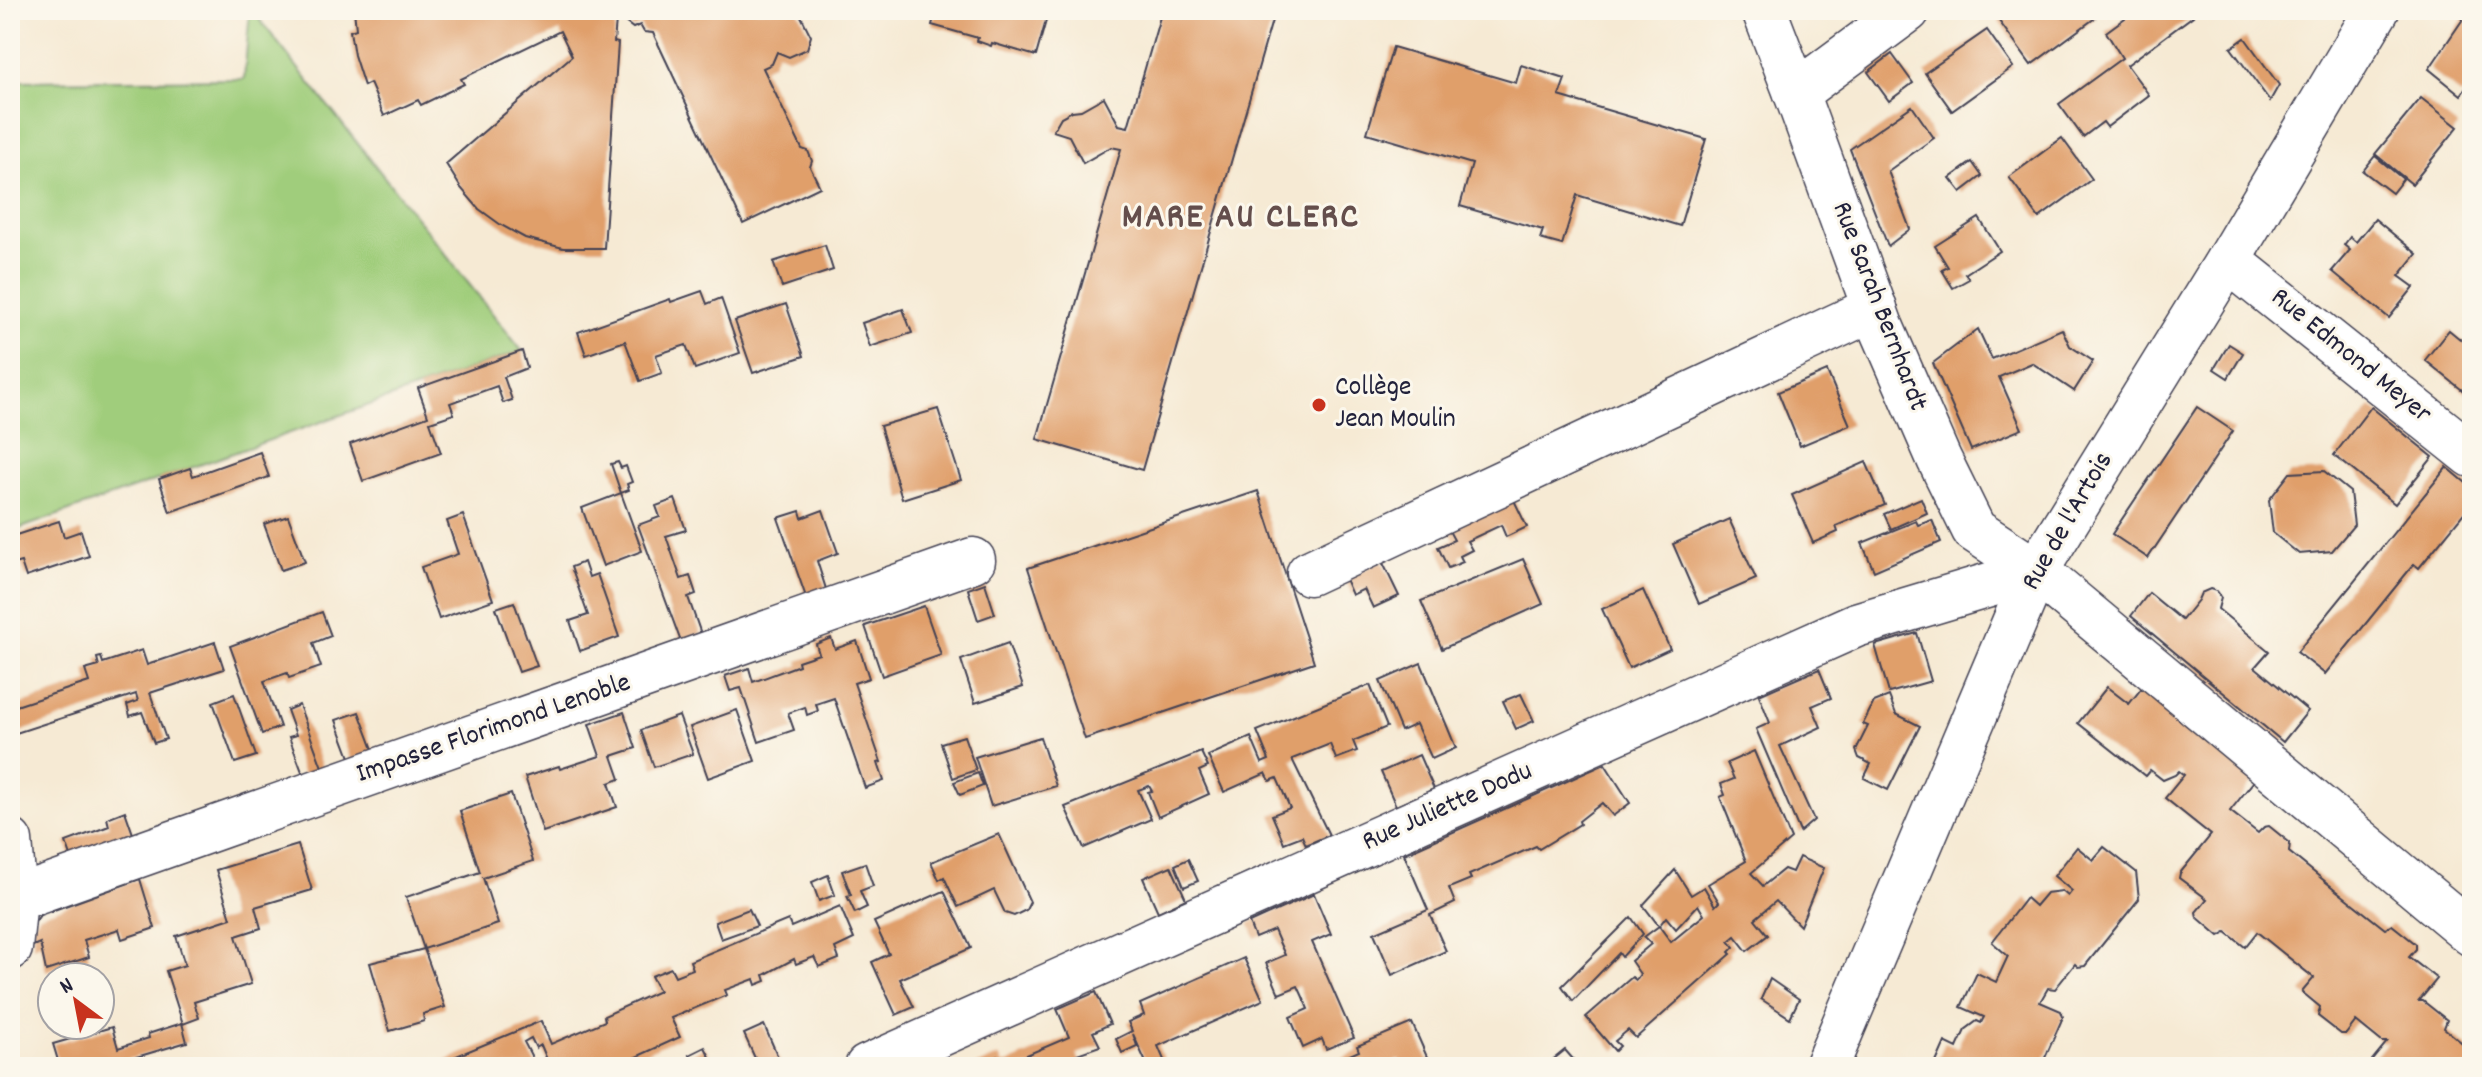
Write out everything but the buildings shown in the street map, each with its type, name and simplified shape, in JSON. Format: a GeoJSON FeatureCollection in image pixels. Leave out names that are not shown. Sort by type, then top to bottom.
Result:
{"type":"FeatureCollection","features":[{"type":"Feature","properties":{"kind":"street","name":"Rue Sarah Bernhardt"},"geometry":{"type":"LineString","coordinates":[[1764,10],[1875,308],[1939,459],[1974,530],[2036,571],[2472,934]]}},
{"type":"Feature","properties":{"kind":"street"},"geometry":{"type":"LineString","coordinates":[[1796,93],[1908,10]]}},
{"type":"Feature","properties":{"kind":"street","name":"Rue de l'Artois"},"geometry":{"type":"LineString","coordinates":[[1826,1067],[2036,571],[2228,260],[2377,10]]}},
{"type":"Feature","properties":{"kind":"street","name":"Rue Edmond Meyer"},"geometry":{"type":"LineString","coordinates":[[2228,260],[2472,455]]}},
{"type":"Feature","properties":{"kind":"street"},"geometry":{"type":"LineString","coordinates":[[1309,573],[1875,308]]}},
{"type":"Feature","properties":{"kind":"street","name":"Impasse Florimond Lenoble"},"geometry":{"type":"LineString","coordinates":[[15,899],[973,560]]}},
{"type":"Feature","properties":{"kind":"street","name":"Rue Juliette Dodu"},"geometry":{"type":"LineString","coordinates":[[867,1067],[1856,625],[2036,571]]}},
{"type":"Feature","properties":{"kind":"street"},"geometry":{"type":"LineString","coordinates":[[10,841],[15,899],[10,948]]}},
{"type":"Feature","properties":{"kind":"green space"},"geometry":{"type":"Polygon","coordinates":[[[250,10],[522,351],[10,532],[10,81],[244,79],[250,10]]]}},
{"type":"Feature","properties":{"kind":"place","name":"Collège Jean Moulin"},"geometry":{"type":"Point","coordinates":[1319,405]}},
{"type":"Feature","properties":{"kind":"district","name":"MARE AU CLERC"},"geometry":{"type":"Point","coordinates":[1241,219]}}]}
